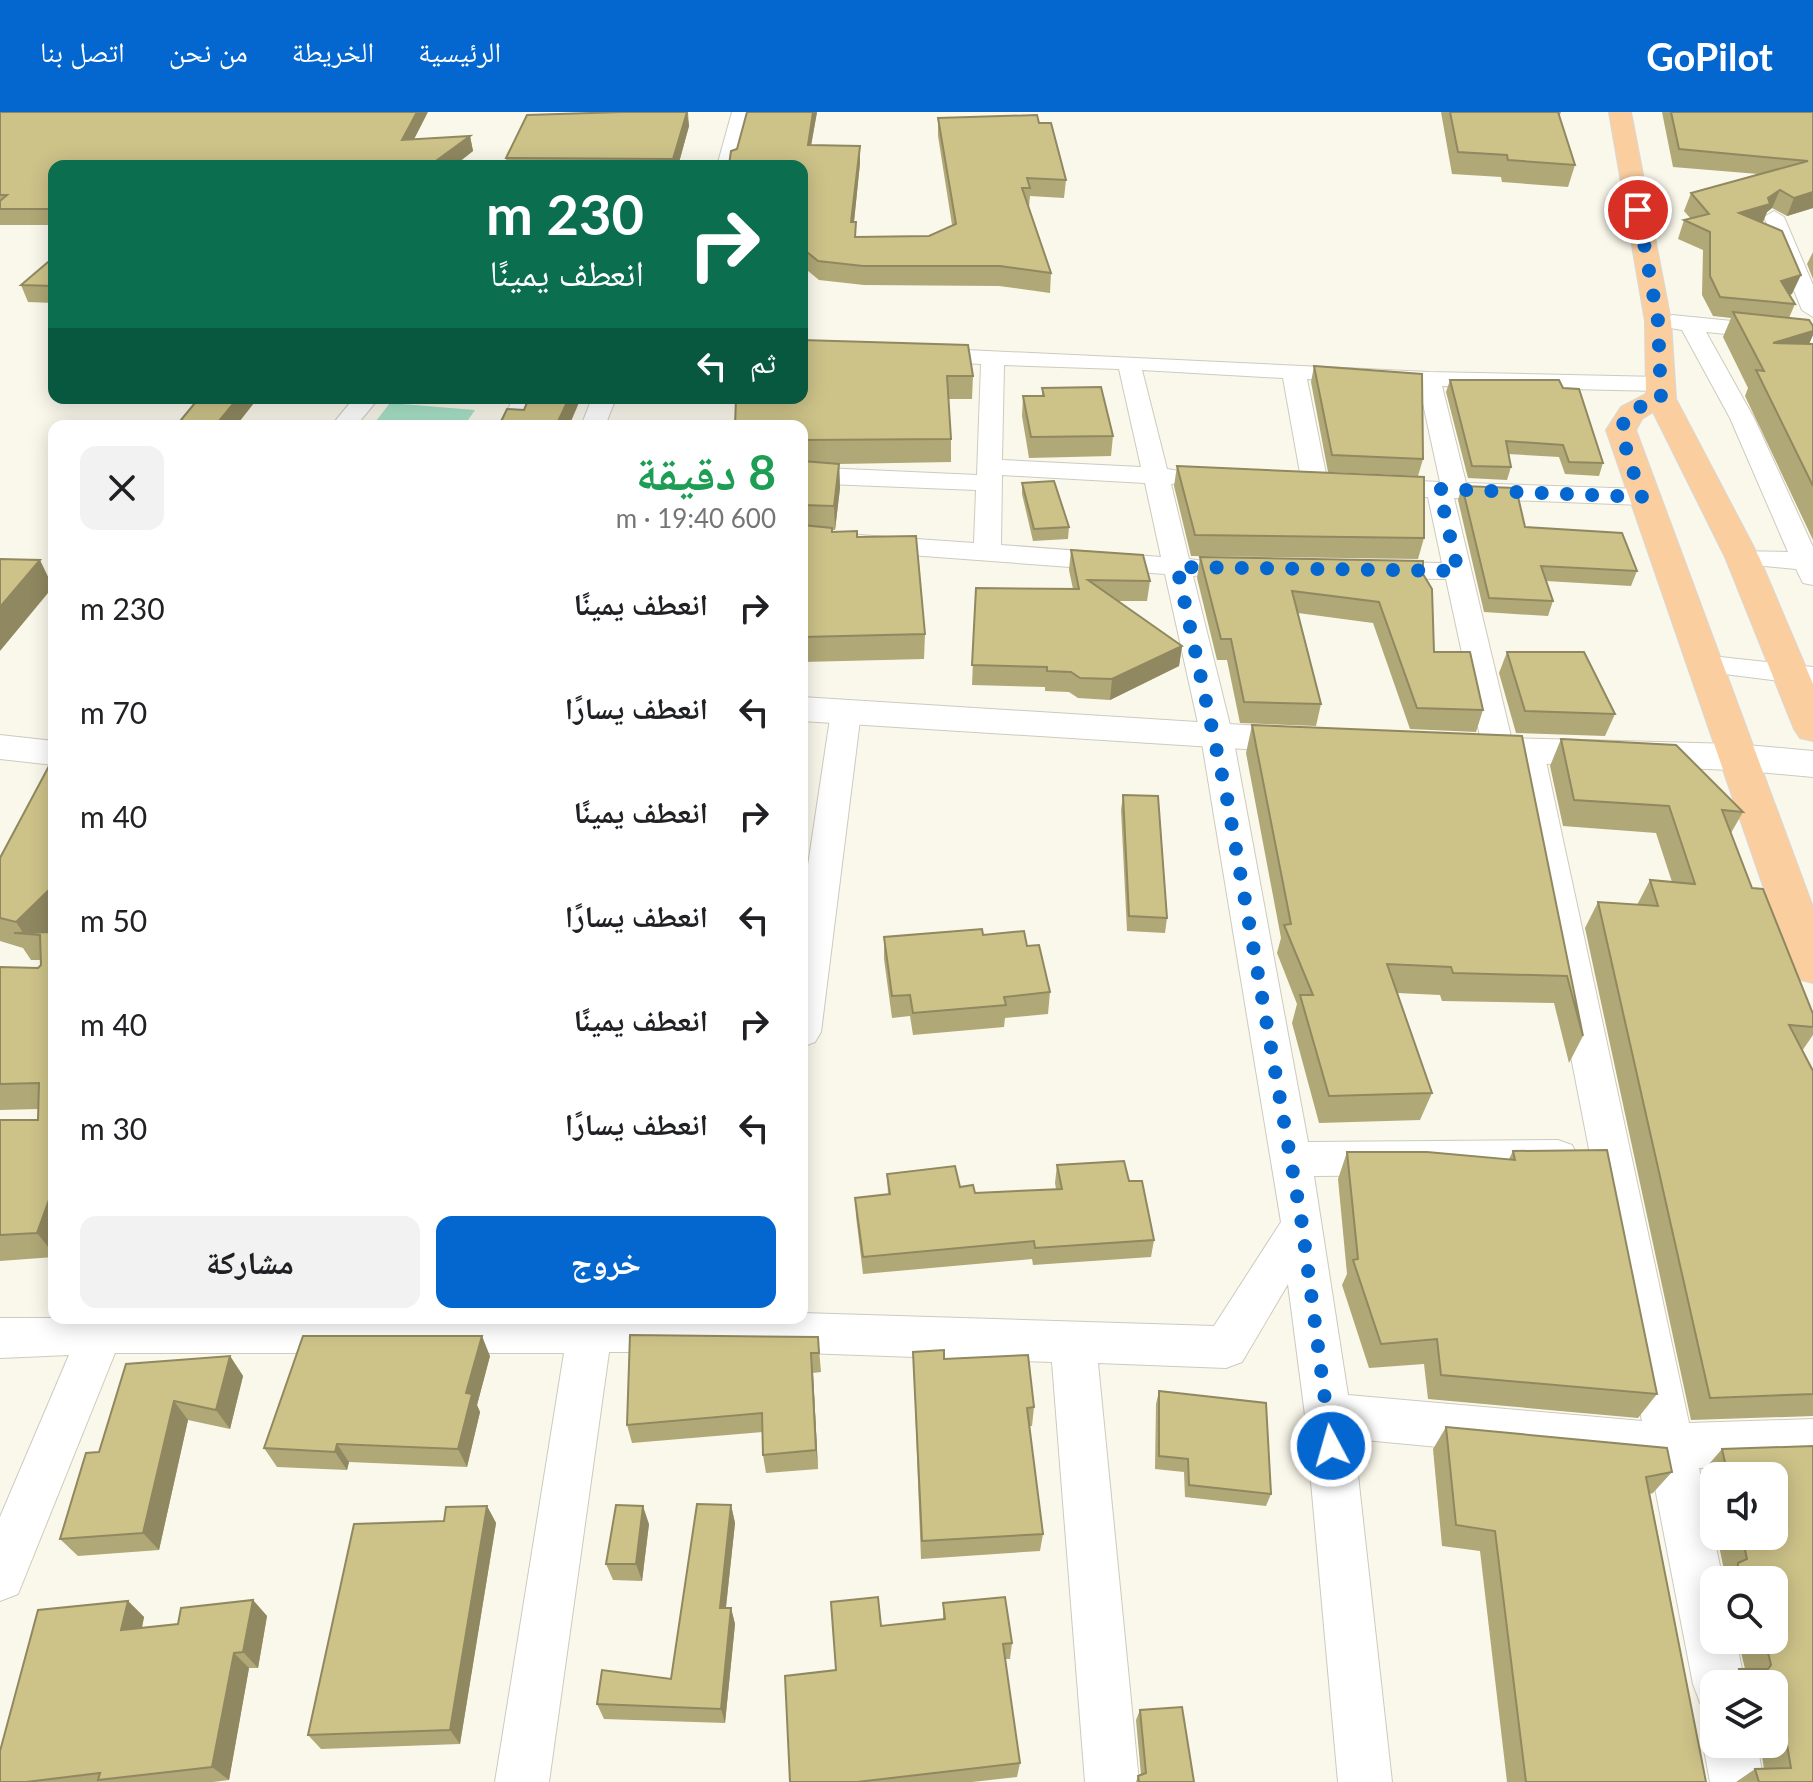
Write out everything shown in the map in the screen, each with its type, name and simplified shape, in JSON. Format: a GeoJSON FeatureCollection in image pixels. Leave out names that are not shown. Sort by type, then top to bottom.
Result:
{"type":"FeatureCollection","features":[{"type":"Feature","properties":{"kind":"main road"},"geometry":{"type":"LineString","coordinates":[[1620,112],[1658,321],[1660,391],[1801,675],[1813,729]]}},
{"type":"Feature","properties":{"kind":"main road"},"geometry":{"type":"LineString","coordinates":[[1660,391],[1624,418],[1621,430],[1735,757],[1813,967]]}},
{"type":"Feature","properties":{"kind":"main road"},"geometry":{"type":"LineString","coordinates":[[1641,492],[1707,490]]}},
{"type":"Feature","properties":{"kind":"street"},"geometry":{"type":"LineString","coordinates":[[728,160],[741,112]]}},
{"type":"Feature","properties":{"kind":"street"},"geometry":{"type":"LineString","coordinates":[[1774,217],[1813,310]]}},
{"type":"Feature","properties":{"kind":"street"},"geometry":{"type":"LineString","coordinates":[[1658,321],[1813,336]]}},
{"type":"Feature","properties":{"kind":"street"},"geometry":{"type":"LineString","coordinates":[[1690,324],[1742,418],[1811,567]]}},
{"type":"Feature","properties":{"kind":"street"},"geometry":{"type":"LineString","coordinates":[[902,354],[1129,362],[1660,391]]}},
{"type":"Feature","properties":{"kind":"street"},"geometry":{"type":"LineString","coordinates":[[987,553],[993,357]]}},
{"type":"Feature","properties":{"kind":"street"},"geometry":{"type":"LineString","coordinates":[[1129,362],[1217,737],[1302,1224],[1328,1415],[1365,1782]]}},
{"type":"Feature","properties":{"kind":"street"},"geometry":{"type":"LineString","coordinates":[[1294,372],[1315,484]]}},
{"type":"Feature","properties":{"kind":"street"},"geometry":{"type":"LineString","coordinates":[[1429,379],[1458,571],[1514,751],[1611,1157],[1716,1670]]}},
{"type":"Feature","properties":{"kind":"street"},"geometry":{"type":"LineString","coordinates":[[348,420],[362,404]]}},
{"type":"Feature","properties":{"kind":"street"},"geometry":{"type":"LineString","coordinates":[[808,475],[1156,476],[1204,479]]}},
{"type":"Feature","properties":{"kind":"street"},"geometry":{"type":"LineString","coordinates":[[1284,482],[1447,490],[1641,492]]}},
{"type":"Feature","properties":{"kind":"street"},"geometry":{"type":"LineString","coordinates":[[808,539],[1224,568]]}},
{"type":"Feature","properties":{"kind":"street"},"geometry":{"type":"LineString","coordinates":[[1742,557],[1811,567]]}},
{"type":"Feature","properties":{"kind":"street"},"geometry":{"type":"LineString","coordinates":[[1349,569],[1458,571]]}},
{"type":"Feature","properties":{"kind":"street"},"geometry":{"type":"LineString","coordinates":[[1702,664],[1801,675]]}},
{"type":"Feature","properties":{"kind":"street"},"geometry":{"type":"LineString","coordinates":[[808,709],[1342,743]]}},
{"type":"Feature","properties":{"kind":"street"},"geometry":{"type":"LineString","coordinates":[[808,961],[846,712]]}},
{"type":"Feature","properties":{"kind":"street"},"geometry":{"type":"LineString","coordinates":[[0,747],[48,766]]}},
{"type":"Feature","properties":{"kind":"street"},"geometry":{"type":"LineString","coordinates":[[1437,748],[1735,757],[1813,764]]}},
{"type":"Feature","properties":{"kind":"street"},"geometry":{"type":"LineString","coordinates":[[1290,1159],[1611,1157]]}},
{"type":"Feature","properties":{"kind":"street"},"geometry":{"type":"LineString","coordinates":[[0,1338],[104,1326],[527,1325],[590,1332],[778,1325],[1226,1347],[1302,1224]]}},
{"type":"Feature","properties":{"kind":"street"},"geometry":{"type":"LineString","coordinates":[[0,1576],[104,1326]]}},
{"type":"Feature","properties":{"kind":"street"},"geometry":{"type":"LineString","coordinates":[[522,1782],[590,1332]]}},
{"type":"Feature","properties":{"kind":"street"},"geometry":{"type":"LineString","coordinates":[[1073,1341],[1112,1782]]}},
{"type":"Feature","properties":{"kind":"street"},"geometry":{"type":"LineString","coordinates":[[1328,1415],[1672,1446],[1813,1442]]}},
{"type":"Feature","properties":{"kind":"street"},"geometry":{"type":"LineString","coordinates":[[1733,1758],[1737,1782]]}},
{"type":"Feature","properties":{"kind":"green space"},"geometry":{"type":"Polygon","coordinates":[[[389,404],[475,410],[468,420],[377,420],[389,404]]]}},
{"type":"Feature","properties":{"kind":"building"},"geometry":{"type":"Polygon","coordinates":[[[0,112],[417,112],[402,140],[470,136],[437,160],[48,160],[48,209],[0,209],[0,201],[7,195],[0,195],[0,112]]]}},
{"type":"Feature","properties":{"kind":"building"},"geometry":{"type":"Polygon","coordinates":[[[687,112],[673,159],[506,158],[527,115],[687,112]]]}},
{"type":"Feature","properties":{"kind":"building"},"geometry":{"type":"Polygon","coordinates":[[[747,112],[813,112],[808,145],[860,146],[851,222],[856,222],[855,237],[929,236],[956,224],[938,118],[1037,115],[1039,123],[1051,123],[1066,180],[1027,178],[1030,188],[1022,188],[1051,273],[1000,266],[863,266],[818,261],[808,253],[808,160],[730,160],[731,151],[737,149],[747,112]]]}},
{"type":"Feature","properties":{"kind":"building"},"geometry":{"type":"Polygon","coordinates":[[[1450,112],[1558,112],[1575,165],[1508,160],[1507,155],[1458,152],[1450,112]]]}},
{"type":"Feature","properties":{"kind":"building"},"geometry":{"type":"Polygon","coordinates":[[[1671,112],[1813,112],[1813,192],[1794,198],[1780,190],[1768,198],[1770,204],[1739,213],[1782,231],[1801,275],[1781,281],[1795,304],[1720,297],[1710,276],[1710,232],[1684,220],[1709,214],[1691,193],[1808,161],[1679,149],[1671,112]]]}},
{"type":"Feature","properties":{"kind":"building"},"geometry":{"type":"Polygon","coordinates":[[[48,262],[48,286],[21,285],[48,262]]]}},
{"type":"Feature","properties":{"kind":"building"},"geometry":{"type":"Polygon","coordinates":[[[1733,312],[1809,320],[1813,326],[1813,331],[1773,343],[1813,344],[1813,486],[1756,370],[1764,371],[1733,312]]]}},
{"type":"Feature","properties":{"kind":"building"},"geometry":{"type":"Polygon","coordinates":[[[808,340],[968,345],[973,376],[947,376],[951,439],[808,440],[808,420],[735,420],[736,404],[808,404],[808,340]]]}},
{"type":"Feature","properties":{"kind":"building"},"geometry":{"type":"Polygon","coordinates":[[[1314,366],[1422,374],[1423,459],[1332,455],[1314,366]]]}},
{"type":"Feature","properties":{"kind":"building"},"geometry":{"type":"Polygon","coordinates":[[[1450,380],[1559,380],[1563,388],[1579,389],[1603,463],[1569,462],[1563,445],[1506,441],[1511,467],[1472,466],[1450,380]]]}},
{"type":"Feature","properties":{"kind":"building"},"geometry":{"type":"Polygon","coordinates":[[[1101,387],[1113,436],[1031,437],[1023,396],[1044,396],[1042,388],[1101,387]]]}},
{"type":"Feature","properties":{"kind":"building"},"geometry":{"type":"Polygon","coordinates":[[[194,404],[233,404],[220,420],[181,420],[194,404]]]}},
{"type":"Feature","properties":{"kind":"building"},"geometry":{"type":"Polygon","coordinates":[[[526,404],[566,404],[559,420],[502,420],[507,409],[524,410],[526,404]]]}},
{"type":"Feature","properties":{"kind":"building"},"geometry":{"type":"Polygon","coordinates":[[[808,461],[839,464],[834,506],[808,505],[808,461]]]}},
{"type":"Feature","properties":{"kind":"building"},"geometry":{"type":"Polygon","coordinates":[[[1177,466],[1424,477],[1424,538],[1195,535],[1177,466]]]}},
{"type":"Feature","properties":{"kind":"building"},"geometry":{"type":"Polygon","coordinates":[[[1054,481],[1069,527],[1034,529],[1022,483],[1054,481]]]}},
{"type":"Feature","properties":{"kind":"building"},"geometry":{"type":"Polygon","coordinates":[[[1462,486],[1516,488],[1525,527],[1622,533],[1637,571],[1541,566],[1553,601],[1489,598],[1462,486]]]}},
{"type":"Feature","properties":{"kind":"building"},"geometry":{"type":"Polygon","coordinates":[[[808,526],[832,528],[832,532],[857,531],[857,537],[916,536],[925,634],[808,637],[808,526]]]}},
{"type":"Feature","properties":{"kind":"building"},"geometry":{"type":"Polygon","coordinates":[[[1071,550],[1143,555],[1150,581],[1088,580],[1182,646],[1112,679],[1080,678],[1071,672],[1047,671],[1047,667],[972,665],[976,588],[1079,589],[1071,550]]]}},
{"type":"Feature","properties":{"kind":"building"},"geometry":{"type":"Polygon","coordinates":[[[1200,557],[1423,561],[1423,574],[1432,589],[1434,652],[1470,652],[1483,710],[1417,708],[1379,602],[1292,591],[1321,704],[1244,702],[1231,639],[1221,639],[1200,557]]]}},
{"type":"Feature","properties":{"kind":"building"},"geometry":{"type":"Polygon","coordinates":[[[0,559],[40,560],[0,607],[0,559]]]}},
{"type":"Feature","properties":{"kind":"building"},"geometry":{"type":"Polygon","coordinates":[[[1507,652],[1584,652],[1615,714],[1525,711],[1507,652]]]}},
{"type":"Feature","properties":{"kind":"building"},"geometry":{"type":"Polygon","coordinates":[[[1252,725],[1522,736],[1583,1036],[1567,976],[1453,973],[1451,967],[1387,964],[1432,1093],[1329,1096],[1300,995],[1313,995],[1284,925],[1291,924],[1252,725]]]}},
{"type":"Feature","properties":{"kind":"building"},"geometry":{"type":"Polygon","coordinates":[[[1561,739],[1676,745],[1743,812],[1722,810],[1752,888],[1763,889],[1813,1014],[1813,1027],[1789,1025],[1813,1071],[1813,1394],[1710,1398],[1598,902],[1658,906],[1650,880],[1695,884],[1669,806],[1574,800],[1561,739]]]}},
{"type":"Feature","properties":{"kind":"building"},"geometry":{"type":"Polygon","coordinates":[[[48,768],[48,891],[16,922],[0,918],[0,858],[48,768]]]}},
{"type":"Feature","properties":{"kind":"building"},"geometry":{"type":"Polygon","coordinates":[[[1123,795],[1158,796],[1167,918],[1129,916],[1123,795]]]}},
{"type":"Feature","properties":{"kind":"building"},"geometry":{"type":"Polygon","coordinates":[[[982,929],[983,935],[1024,931],[1027,946],[1039,945],[1050,992],[1004,997],[1006,1005],[913,1013],[910,995],[892,996],[884,937],[982,929]]]}},
{"type":"Feature","properties":{"kind":"building"},"geometry":{"type":"Polygon","coordinates":[[[48,932],[48,1203],[37,1233],[0,1235],[0,1120],[38,1120],[39,1083],[0,1084],[0,967],[38,968],[41,965],[40,935],[14,933],[48,932]]]}},
{"type":"Feature","properties":{"kind":"building"},"geometry":{"type":"Polygon","coordinates":[[[1607,1150],[1657,1394],[1441,1375],[1437,1339],[1381,1344],[1353,1260],[1358,1259],[1347,1152],[1427,1152],[1515,1160],[1513,1151],[1607,1150]]]}},
{"type":"Feature","properties":{"kind":"building"},"geometry":{"type":"Polygon","coordinates":[[[1124,1161],[1129,1181],[1142,1181],[1154,1240],[1035,1248],[1034,1241],[863,1257],[855,1198],[890,1194],[887,1174],[955,1166],[960,1187],[973,1185],[975,1193],[1062,1189],[1057,1165],[1124,1161]]]}},
{"type":"Feature","properties":{"kind":"building"},"geometry":{"type":"Polygon","coordinates":[[[630,1335],[818,1337],[819,1353],[811,1353],[816,1450],[763,1455],[762,1413],[627,1425],[630,1335]]]}},
{"type":"Feature","properties":{"kind":"building"},"geometry":{"type":"Polygon","coordinates":[[[303,1336],[482,1336],[466,1393],[472,1394],[458,1449],[337,1444],[335,1452],[264,1448],[303,1336]]]}},
{"type":"Feature","properties":{"kind":"building"},"geometry":{"type":"Polygon","coordinates":[[[944,1350],[944,1359],[1028,1355],[1034,1407],[1027,1408],[1043,1534],[922,1541],[913,1352],[944,1350]]]}},
{"type":"Feature","properties":{"kind":"building"},"geometry":{"type":"Polygon","coordinates":[[[230,1356],[216,1410],[174,1401],[143,1533],[60,1539],[86,1453],[99,1452],[126,1364],[230,1356]]]}},
{"type":"Feature","properties":{"kind":"building"},"geometry":{"type":"Polygon","coordinates":[[[1159,1391],[1266,1403],[1271,1494],[1189,1485],[1188,1459],[1159,1456],[1159,1391]]]}},
{"type":"Feature","properties":{"kind":"building"},"geometry":{"type":"Polygon","coordinates":[[[1446,1427],[1667,1448],[1672,1472],[1646,1477],[1706,1782],[1526,1782],[1495,1531],[1456,1525],[1446,1427]]]}},
{"type":"Feature","properties":{"kind":"building"},"geometry":{"type":"Polygon","coordinates":[[[1813,1446],[1813,1782],[1759,1782],[1755,1769],[1791,1768],[1788,1750],[1788,1670],[1739,1669],[1768,1669],[1771,1665],[1768,1654],[1788,1654],[1788,1566],[1738,1566],[1738,1563],[1747,1559],[1745,1550],[1788,1550],[1788,1462],[1725,1462],[1722,1449],[1813,1446]]]}},
{"type":"Feature","properties":{"kind":"building"},"geometry":{"type":"Polygon","coordinates":[[[697,1504],[731,1505],[720,1608],[731,1608],[721,1709],[597,1704],[602,1670],[671,1679],[697,1504]]]}},
{"type":"Feature","properties":{"kind":"building"},"geometry":{"type":"Polygon","coordinates":[[[616,1505],[643,1506],[636,1564],[606,1564],[616,1505]]]}},
{"type":"Feature","properties":{"kind":"building"},"geometry":{"type":"Polygon","coordinates":[[[487,1506],[450,1730],[308,1735],[354,1524],[444,1521],[446,1507],[487,1506]]]}},
{"type":"Feature","properties":{"kind":"building"},"geometry":{"type":"Polygon","coordinates":[[[878,1597],[881,1626],[945,1619],[943,1603],[1005,1597],[1012,1643],[1003,1644],[1020,1763],[857,1782],[790,1782],[785,1676],[836,1670],[831,1602],[878,1597]]]}},
{"type":"Feature","properties":{"kind":"building"},"geometry":{"type":"Polygon","coordinates":[[[253,1600],[243,1652],[234,1653],[212,1767],[98,1780],[100,1773],[0,1782],[0,1751],[38,1610],[128,1601],[121,1630],[178,1624],[181,1608],[253,1600]]]}},
{"type":"Feature","properties":{"kind":"building"},"geometry":{"type":"Polygon","coordinates":[[[1182,1707],[1194,1782],[1139,1782],[1138,1776],[1146,1773],[1140,1710],[1182,1707]]]}},
{"type":"Feature","properties":{"kind":"route"},"geometry":{"type":"LineString","coordinates":[[1331,1446],[1302,1224],[1217,737],[1177,567],[1458,571],[1439,489],[1642,497],[1621,430],[1624,418],[1635,409],[1661,399],[1658,321],[1638,210]]}}]}
